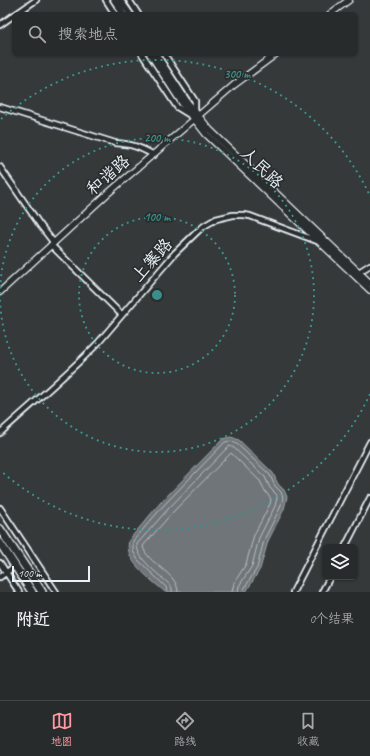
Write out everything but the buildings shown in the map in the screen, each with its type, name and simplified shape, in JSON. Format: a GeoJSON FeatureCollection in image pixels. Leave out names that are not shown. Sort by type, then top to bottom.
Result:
{"type":"FeatureCollection","features":[{"type":"Feature","properties":{"kind":"main road"},"geometry":{"type":"LineString","coordinates":[[0,529],[42,592]]}},
{"type":"Feature","properties":{"kind":"main road"},"geometry":{"type":"LineString","coordinates":[[0,543],[32,592]]}},
{"type":"Feature","properties":{"kind":"street"},"geometry":{"type":"LineString","coordinates":[[19,12],[36,0]]}},
{"type":"Feature","properties":{"kind":"street"},"geometry":{"type":"LineString","coordinates":[[106,0],[114,12]]}},
{"type":"Feature","properties":{"kind":"street"},"geometry":{"type":"LineString","coordinates":[[114,0],[122,12]]}},
{"type":"Feature","properties":{"kind":"street"},"geometry":{"type":"LineString","coordinates":[[120,0],[129,12]]}},
{"type":"Feature","properties":{"kind":"street"},"geometry":{"type":"LineString","coordinates":[[128,0],[137,12]]}},
{"type":"Feature","properties":{"kind":"street"},"geometry":{"type":"LineString","coordinates":[[333,12],[349,0]]}},
{"type":"Feature","properties":{"kind":"street"},"geometry":{"type":"LineString","coordinates":[[0,25],[12,17]]}},
{"type":"Feature","properties":{"kind":"street"},"geometry":{"type":"LineString","coordinates":[[143,56],[178,107],[195,116],[195,101],[165,56]]}},
{"type":"Feature","properties":{"kind":"street","name":"人民路"},"geometry":{"type":"LineString","coordinates":[[151,56],[184,106],[370,283]]}},
{"type":"Feature","properties":{"kind":"street","name":"人民路"},"geometry":{"type":"LineString","coordinates":[[157,56],[206,134],[370,290]]}},
{"type":"Feature","properties":{"kind":"street","name":"和谐路"},"geometry":{"type":"LineString","coordinates":[[0,292],[195,116],[273,56]]}},
{"type":"Feature","properties":{"kind":"street"},"geometry":{"type":"LineString","coordinates":[[0,107],[115,143],[134,146],[154,154]]}},
{"type":"Feature","properties":{"kind":"street"},"geometry":{"type":"LineString","coordinates":[[0,167],[52,244],[122,315]]}},
{"type":"Feature","properties":{"kind":"street","name":"上寨路"},"geometry":{"type":"LineString","coordinates":[[0,433],[78,363],[98,343],[175,252],[204,226],[216,219],[233,215],[244,215],[318,241]]}},
{"type":"Feature","properties":{"kind":"street"},"geometry":{"type":"LineString","coordinates":[[359,272],[370,264]]}},
{"type":"Feature","properties":{"kind":"street"},"geometry":{"type":"LineString","coordinates":[[293,592],[370,442]]}},
{"type":"Feature","properties":{"kind":"street"},"geometry":{"type":"LineString","coordinates":[[347,544],[370,498]]}},
{"type":"Feature","properties":{"kind":"street"},"geometry":{"type":"LineString","coordinates":[[0,508],[56,592]]}},
{"type":"Feature","properties":{"kind":"street"},"geometry":{"type":"LineString","coordinates":[[0,563],[19,592]]}},
{"type":"Feature","properties":{"kind":"street"},"geometry":{"type":"LineString","coordinates":[[0,577],[15,566]]}},
{"type":"Feature","properties":{"kind":"street"},"geometry":{"type":"LineString","coordinates":[[322,592],[328,580]]}},
{"type":"Feature","properties":{"kind":"water"},"geometry":{"type":"Polygon","coordinates":[[[231,437],[239,440],[273,473],[278,484],[284,490],[287,497],[284,509],[268,541],[260,569],[246,592],[165,592],[144,574],[134,563],[129,552],[129,540],[161,502],[223,439],[231,437]]]}}]}
